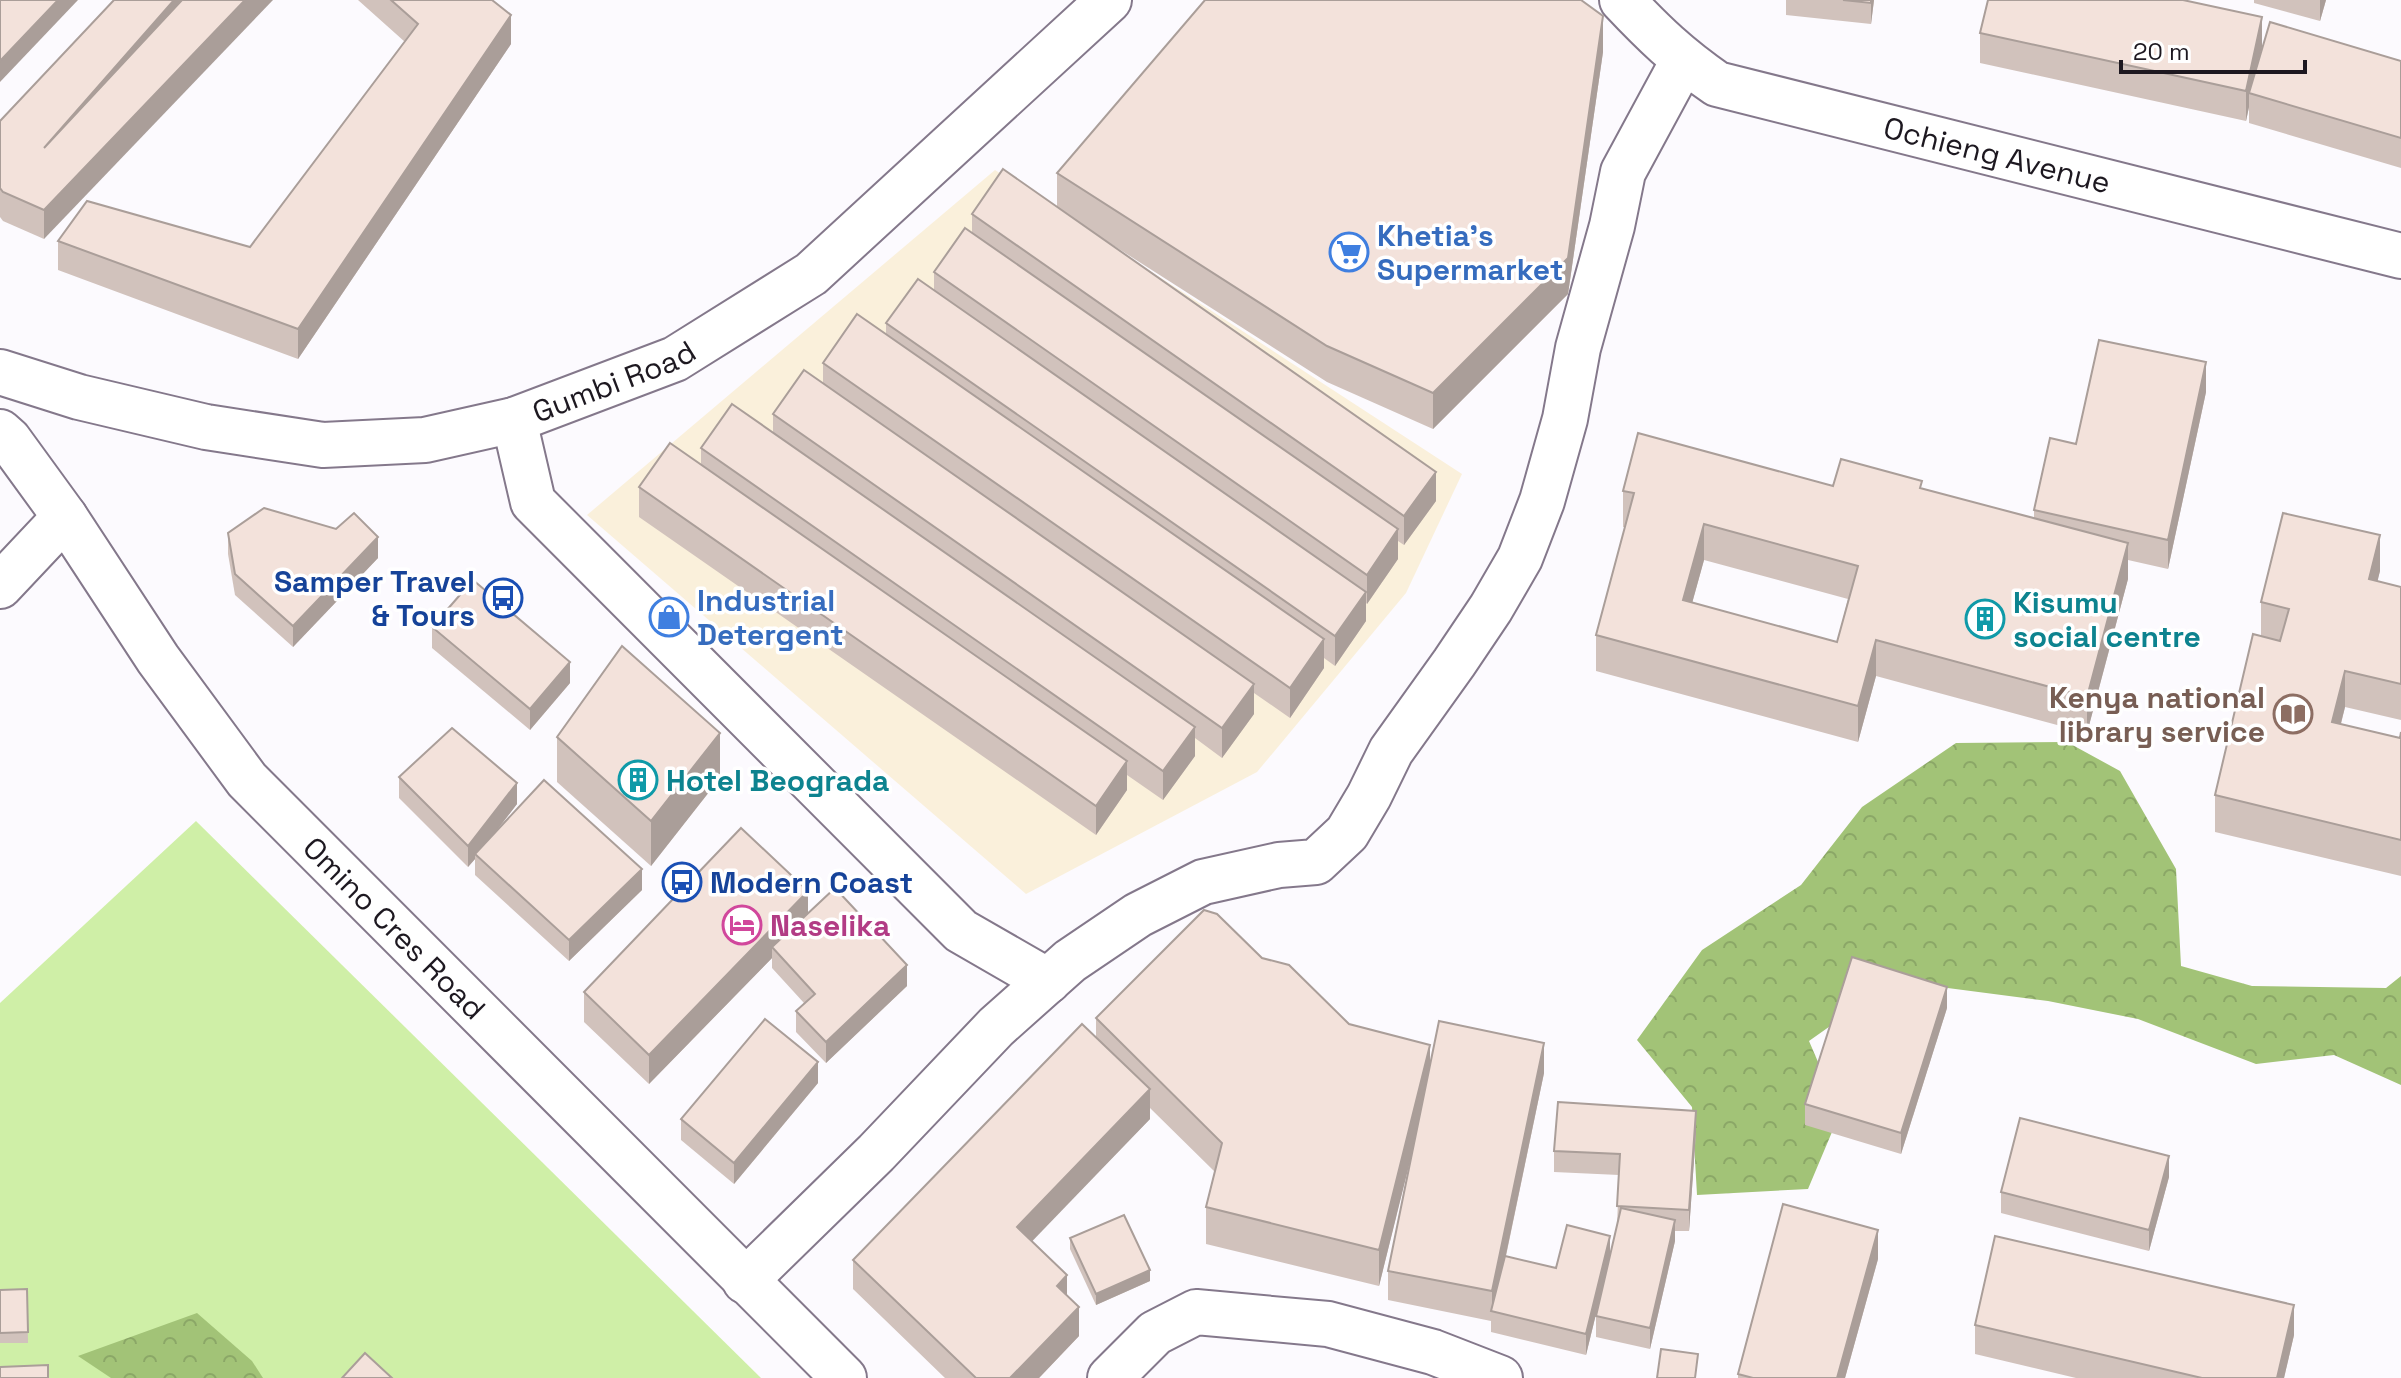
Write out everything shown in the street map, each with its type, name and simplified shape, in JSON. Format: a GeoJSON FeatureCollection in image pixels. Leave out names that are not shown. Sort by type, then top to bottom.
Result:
{"type":"FeatureCollection","features":[{"type":"Feature","properties":{"kind":"street","name":"Gumbi Road"},"geometry":{"type":"LineString","coordinates":[[0,372],[79,397],[206,427],[323,445],[425,440],[514,420],[675,359],[811,274],[1109,0]]}},
{"type":"Feature","properties":{"kind":"street","name":"Ochieng Avenue"},"geometry":{"type":"LineString","coordinates":[[1622,0],[1683,61],[1717,84],[2401,256]]}},
{"type":"Feature","properties":{"kind":"street"},"geometry":{"type":"LineString","coordinates":[[745,1281],[876,1153],[996,1027],[1070,961],[1138,915],[1203,882],[1279,865],[1316,862],[1347,833],[1391,751],[1462,652],[1520,558],[1542,501],[1565,419],[1578,348],[1612,226],[1623,172],[1683,61]]}},
{"type":"Feature","properties":{"kind":"street"},"geometry":{"type":"LineString","coordinates":[[514,420],[533,502],[961,931],[1048,981]]}},
{"type":"Feature","properties":{"kind":"street","name":"Omino Cres Road"},"geometry":{"type":"LineString","coordinates":[[0,432],[65,517],[158,659],[247,780],[844,1378]]}},
{"type":"Feature","properties":{"kind":"street"},"geometry":{"type":"LineString","coordinates":[[0,586],[65,517]]}},
{"type":"Feature","properties":{"kind":"street"},"geometry":{"type":"LineString","coordinates":[[1110,1378],[1155,1333],[1196,1312],[1328,1324],[1433,1352],[1500,1378]]}},
{"type":"Feature","properties":{"kind":"shaded area"},"geometry":{"type":"Polygon","coordinates":[[[995,170],[1462,474],[1406,593],[1257,772],[1026,894],[587,515],[995,170]]]}},
{"type":"Feature","properties":{"kind":"green space"},"geometry":{"type":"Polygon","coordinates":[[[2067,742],[2120,771],[2176,869],[2181,966],[2252,986],[2386,988],[2401,976],[2401,1085],[2334,1055],[2256,1064],[2138,1019],[2048,1001],[1894,981],[1809,1041],[1840,1113],[1808,1189],[1697,1195],[1692,1107],[1637,1040],[1702,950],[1801,885],[1862,807],[1956,743],[2067,742]]]}},
{"type":"Feature","properties":{"kind":"green space"},"geometry":{"type":"Polygon","coordinates":[[[196,821],[761,1378],[0,1378],[0,1003],[196,821]]]}},
{"type":"Feature","properties":{"kind":"green space"},"geometry":{"type":"Polygon","coordinates":[[[197,1313],[252,1361],[263,1378],[111,1378],[78,1356],[197,1313]]]}},
{"type":"Feature","properties":{"kind":"building"},"geometry":{"type":"Polygon","coordinates":[[[0,0],[58,0],[0,61],[0,0]]]}},
{"type":"Feature","properties":{"kind":"building"},"geometry":{"type":"Polygon","coordinates":[[[114,0],[174,0],[44,148],[182,0],[245,0],[44,210],[3,192],[0,188],[0,121],[114,0]]]}},
{"type":"Feature","properties":{"kind":"building"},"geometry":{"type":"Polygon","coordinates":[[[391,0],[492,0],[511,15],[298,329],[58,241],[87,201],[250,247],[418,24],[391,0]]]}},
{"type":"Feature","properties":{"kind":"building","name":"Khetia's Supermarket"},"geometry":{"type":"Polygon","coordinates":[[[1205,0],[1581,0],[1603,16],[1568,258],[1433,393],[1327,346],[1057,173],[1205,0]]]}},
{"type":"Feature","properties":{"kind":"building"},"geometry":{"type":"Polygon","coordinates":[[[1843,0],[1871,0],[1871,3],[1843,0]]]}},
{"type":"Feature","properties":{"kind":"building"},"geometry":{"type":"Polygon","coordinates":[[[1988,0],[2183,0],[2262,17],[2246,91],[1980,33],[1988,0]]]}},
{"type":"Feature","properties":{"kind":"building"},"geometry":{"type":"Polygon","coordinates":[[[2270,22],[2401,61],[2401,138],[2249,93],[2270,22]]]}},
{"type":"Feature","properties":{"kind":"building"},"geometry":{"type":"Polygon","coordinates":[[[1003,169],[1436,472],[1404,516],[972,214],[1003,169]]]}},
{"type":"Feature","properties":{"kind":"building"},"geometry":{"type":"Polygon","coordinates":[[[965,228],[1398,529],[1367,575],[934,272],[965,228]]]}},
{"type":"Feature","properties":{"kind":"building"},"geometry":{"type":"Polygon","coordinates":[[[918,279],[1366,592],[1335,636],[886,323],[918,279]]]}},
{"type":"Feature","properties":{"kind":"building"},"geometry":{"type":"Polygon","coordinates":[[[857,314],[1324,639],[1290,688],[823,363],[857,314]]]}},
{"type":"Feature","properties":{"kind":"building"},"geometry":{"type":"Polygon","coordinates":[[[2099,340],[2206,362],[2168,540],[2034,510],[2050,438],[2076,444],[2099,340]]]}},
{"type":"Feature","properties":{"kind":"building"},"geometry":{"type":"Polygon","coordinates":[[[804,370],[1254,684],[1222,728],[773,414],[804,370]]]}},
{"type":"Feature","properties":{"kind":"building"},"geometry":{"type":"Polygon","coordinates":[[[732,404],[1195,727],[1163,771],[701,448],[732,404]]]}},
{"type":"Feature","properties":{"kind":"building","name":"Kisumu social centre"},"geometry":{"type":"Polygon","coordinates":[[[1638,433],[1833,486],[1841,459],[1922,481],[1920,488],[2128,543],[2087,697],[1876,640],[1858,706],[1596,635],[1634,493],[1623,491],[1638,433]],[[1704,524],[1683,600],[1837,642],[1858,566],[1704,524]]]}},
{"type":"Feature","properties":{"kind":"building"},"geometry":{"type":"Polygon","coordinates":[[[670,443],[1127,761],[1096,806],[639,487],[670,443]]]}},
{"type":"Feature","properties":{"kind":"building"},"geometry":{"type":"Polygon","coordinates":[[[264,508],[336,529],[354,513],[378,537],[293,626],[235,574],[228,533],[264,508]]]}},
{"type":"Feature","properties":{"kind":"building","name":"Kenya national library service"},"geometry":{"type":"Polygon","coordinates":[[[2283,513],[2380,535],[2369,579],[2401,587],[2401,684],[2345,671],[2332,722],[2400,738],[2401,732],[2401,840],[2215,795],[2253,634],[2280,641],[2289,609],[2261,602],[2283,513]]]}},
{"type":"Feature","properties":{"kind":"building"},"geometry":{"type":"Polygon","coordinates":[[[473,580],[570,662],[530,709],[432,627],[473,580]]]}},
{"type":"Feature","properties":{"kind":"building"},"geometry":{"type":"Polygon","coordinates":[[[622,646],[720,733],[651,821],[557,737],[622,646]]]}},
{"type":"Feature","properties":{"kind":"building"},"geometry":{"type":"Polygon","coordinates":[[[452,728],[517,783],[468,846],[399,777],[452,728]]]}},
{"type":"Feature","properties":{"kind":"building"},"geometry":{"type":"Polygon","coordinates":[[[544,780],[642,869],[569,940],[475,854],[544,780]]]}},
{"type":"Feature","properties":{"kind":"building"},"geometry":{"type":"Polygon","coordinates":[[[741,828],[808,891],[649,1055],[584,992],[741,828]]]}},
{"type":"Feature","properties":{"kind":"building"},"geometry":{"type":"Polygon","coordinates":[[[835,888],[907,965],[826,1042],[796,1011],[815,994],[772,947],[835,888]]]}},
{"type":"Feature","properties":{"kind":"building"},"geometry":{"type":"Polygon","coordinates":[[[1204,910],[1217,914],[1262,958],[1289,965],[1349,1024],[1430,1045],[1379,1250],[1206,1207],[1222,1143],[1096,1018],[1204,910]]]}},
{"type":"Feature","properties":{"kind":"building"},"geometry":{"type":"Polygon","coordinates":[[[1852,957],[1947,987],[1901,1133],[1805,1104],[1852,957]]]}},
{"type":"Feature","properties":{"kind":"building"},"geometry":{"type":"Polygon","coordinates":[[[765,1019],[818,1062],[734,1163],[681,1119],[765,1019]]]}},
{"type":"Feature","properties":{"kind":"building"},"geometry":{"type":"Polygon","coordinates":[[[1439,1021],[1544,1043],[1492,1291],[1388,1271],[1439,1021]]]}},
{"type":"Feature","properties":{"kind":"building"},"geometry":{"type":"Polygon","coordinates":[[[1082,1024],[1150,1089],[1017,1227],[1067,1275],[1057,1286],[1079,1307],[1010,1378],[976,1378],[853,1260],[1082,1024]]]}},
{"type":"Feature","properties":{"kind":"building"},"geometry":{"type":"Polygon","coordinates":[[[1558,1102],[1696,1111],[1689,1210],[1617,1206],[1620,1154],[1554,1151],[1558,1102]]]}},
{"type":"Feature","properties":{"kind":"building"},"geometry":{"type":"Polygon","coordinates":[[[2020,1118],[2169,1156],[2149,1230],[2001,1192],[2020,1118]]]}},
{"type":"Feature","properties":{"kind":"building"},"geometry":{"type":"Polygon","coordinates":[[[1783,1204],[1878,1230],[1837,1378],[1753,1378],[1738,1374],[1783,1204]]]}},
{"type":"Feature","properties":{"kind":"building"},"geometry":{"type":"Polygon","coordinates":[[[1621,1208],[1675,1220],[1650,1328],[1596,1316],[1621,1208]]]}},
{"type":"Feature","properties":{"kind":"building"},"geometry":{"type":"Polygon","coordinates":[[[1124,1215],[1150,1270],[1096,1294],[1070,1238],[1124,1215]]]}},
{"type":"Feature","properties":{"kind":"building"},"geometry":{"type":"Polygon","coordinates":[[[1567,1225],[1610,1236],[1586,1334],[1491,1311],[1505,1256],[1556,1268],[1567,1225]]]}},
{"type":"Feature","properties":{"kind":"building"},"geometry":{"type":"Polygon","coordinates":[[[1995,1236],[2294,1305],[2277,1378],[2202,1378],[1975,1325],[1995,1236]]]}},
{"type":"Feature","properties":{"kind":"building"},"geometry":{"type":"Polygon","coordinates":[[[27,1289],[28,1332],[0,1333],[0,1290],[27,1289]]]}},
{"type":"Feature","properties":{"kind":"building"},"geometry":{"type":"Polygon","coordinates":[[[1661,1349],[1698,1354],[1695,1378],[1657,1378],[1661,1349]]]}},
{"type":"Feature","properties":{"kind":"building"},"geometry":{"type":"Polygon","coordinates":[[[365,1353],[392,1378],[342,1378],[365,1353]]]}},
{"type":"Feature","properties":{"kind":"building"},"geometry":{"type":"Polygon","coordinates":[[[48,1365],[48,1378],[0,1378],[0,1367],[48,1365]]]}},
{"type":"Feature","properties":{"kind":"place","name":"Khetia's Supermarket"},"geometry":{"type":"Point","coordinates":[1349,252]}},
{"type":"Feature","properties":{"kind":"place","name":"Samper Travel & Tours"},"geometry":{"type":"Point","coordinates":[503,598]}},
{"type":"Feature","properties":{"kind":"place","name":"Industrial Detergent"},"geometry":{"type":"Point","coordinates":[669,617]}},
{"type":"Feature","properties":{"kind":"place","name":"Kisumu social centre"},"geometry":{"type":"Point","coordinates":[1985,619]}},
{"type":"Feature","properties":{"kind":"place","name":"Kenya national library service"},"geometry":{"type":"Point","coordinates":[2293,714]}},
{"type":"Feature","properties":{"kind":"place","name":"Hotel Beograda"},"geometry":{"type":"Point","coordinates":[638,780]}},
{"type":"Feature","properties":{"kind":"place","name":"Modern Coast"},"geometry":{"type":"Point","coordinates":[682,882]}},
{"type":"Feature","properties":{"kind":"place","name":"Naselika"},"geometry":{"type":"Point","coordinates":[742,925]}}]}
